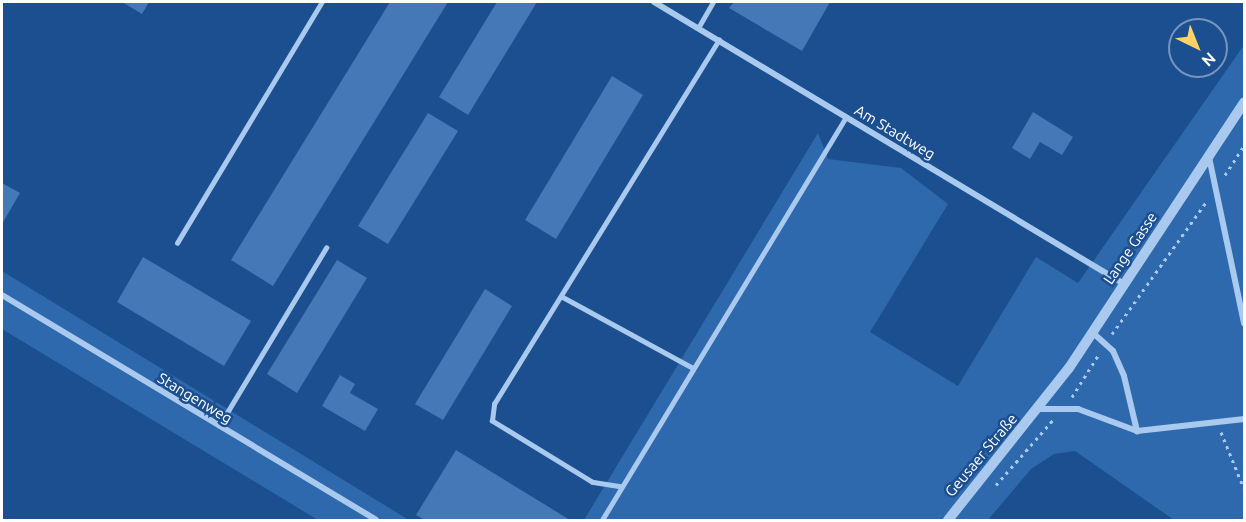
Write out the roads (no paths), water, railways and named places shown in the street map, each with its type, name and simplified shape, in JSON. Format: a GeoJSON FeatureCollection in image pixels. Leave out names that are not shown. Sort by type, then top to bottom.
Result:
{"type":"FeatureCollection","features":[{"type":"Feature","properties":{"kind":"street","name":"Am Stadtweg"},"geometry":{"type":"LineString","coordinates":[[654,2],[1124,284]]}},
{"type":"Feature","properties":{"kind":"street","name":"Lange Gasse"},"geometry":{"type":"LineString","coordinates":[[1039,409],[1245,103]]}},
{"type":"Feature","properties":{"kind":"street"},"geometry":{"type":"LineString","coordinates":[[1209,157],[1245,323]]}},
{"type":"Feature","properties":{"kind":"street","name":"Stangenweg"},"geometry":{"type":"LineString","coordinates":[[2,295],[376,520]]}},
{"type":"Feature","properties":{"kind":"street"},"geometry":{"type":"LineString","coordinates":[[1092,332],[1113,351],[1120,368],[1137,431]]}},
{"type":"Feature","properties":{"kind":"street"},"geometry":{"type":"LineString","coordinates":[[1039,409],[1078,409],[1137,431],[1217,424],[1245,419]]}},
{"type":"Feature","properties":{"kind":"street","name":"Geusaer Straße"},"geometry":{"type":"LineString","coordinates":[[948,520],[1039,409]]}},
{"type":"Feature","properties":{"kind":"lane"},"geometry":{"type":"LineString","coordinates":[[177,243],[322,2]]}},
{"type":"Feature","properties":{"kind":"lane"},"geometry":{"type":"LineString","coordinates":[[698,28],[713,2]]}},
{"type":"Feature","properties":{"kind":"lane"},"geometry":{"type":"LineString","coordinates":[[622,487],[592,482],[492,421],[494,404],[719,40]]}},
{"type":"Feature","properties":{"kind":"lane"},"geometry":{"type":"LineString","coordinates":[[603,520],[846,117]]}},
{"type":"Feature","properties":{"kind":"lane"},"geometry":{"type":"LineString","coordinates":[[219,426],[326,248]]}},
{"type":"Feature","properties":{"kind":"lane"},"geometry":{"type":"LineString","coordinates":[[561,296],[693,368]]}}]}
